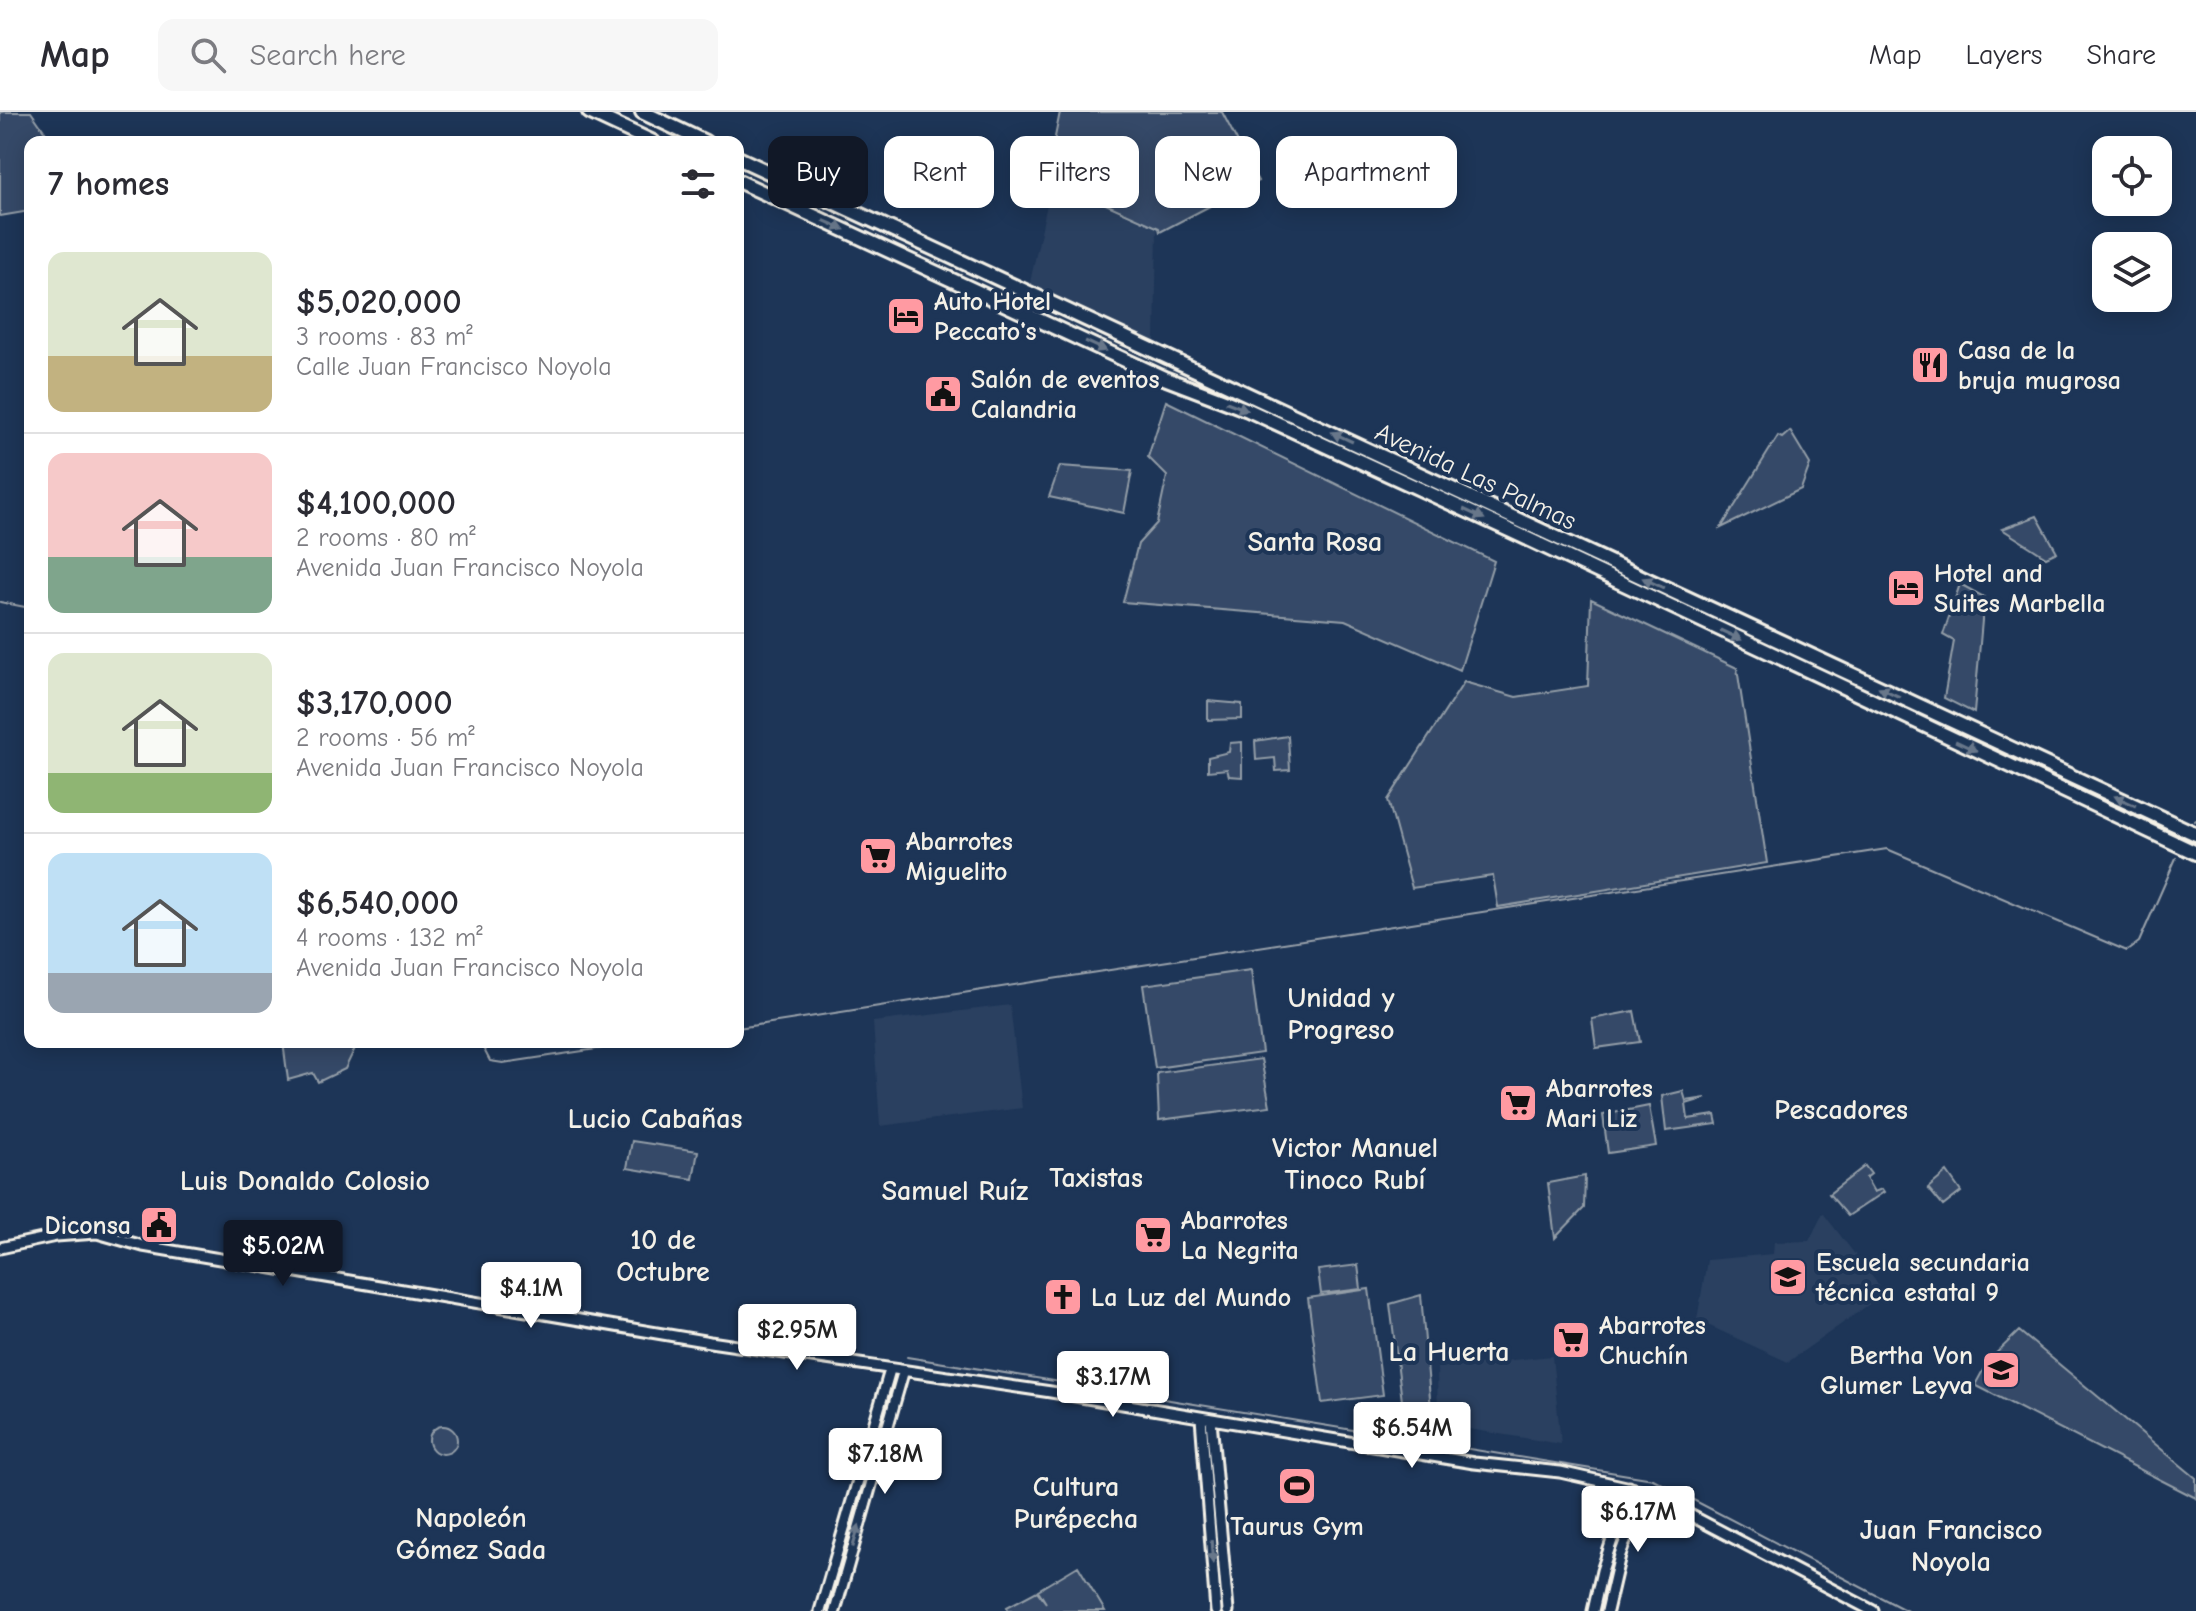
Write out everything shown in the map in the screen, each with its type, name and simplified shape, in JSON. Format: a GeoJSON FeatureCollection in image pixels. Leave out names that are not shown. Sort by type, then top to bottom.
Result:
{"type":"FeatureCollection","features":[{"type":"Feature","properties":{"kind":"main road"},"geometry":{"type":"LineString","coordinates":[[589,112],[640,136]]}},
{"type":"Feature","properties":{"kind":"main road"},"geometry":{"type":"LineString","coordinates":[[642,112],[692,136]]}},
{"type":"Feature","properties":{"kind":"main road","name":"Avenida Las Palmas"},"geometry":{"type":"LineString","coordinates":[[744,161],[2196,834]]}},
{"type":"Feature","properties":{"kind":"main road","name":"Avenida Las Palmas"},"geometry":{"type":"LineString","coordinates":[[744,184],[1164,378],[1248,410],[1509,530],[2196,853]]}},
{"type":"Feature","properties":{"kind":"street"},"geometry":{"type":"LineString","coordinates":[[0,1248],[56,1236],[97,1233],[143,1246],[477,1305],[903,1373],[1051,1392],[1474,1463],[1539,1468],[1644,1491],[1873,1611]]}},
{"type":"Feature","properties":{"kind":"street"},"geometry":{"type":"LineString","coordinates":[[820,1611],[890,1370]]}},
{"type":"Feature","properties":{"kind":"street"},"geometry":{"type":"LineString","coordinates":[[835,1611],[903,1373]]}},
{"type":"Feature","properties":{"kind":"street"},"geometry":{"type":"LineString","coordinates":[[1206,1419],[1216,1611]]}},
{"type":"Feature","properties":{"kind":"street"},"geometry":{"type":"LineString","coordinates":[[1206,1419],[1228,1611]]}},
{"type":"Feature","properties":{"kind":"street"},"geometry":{"type":"LineString","coordinates":[[1593,1611],[1629,1487]]}},
{"type":"Feature","properties":{"kind":"street"},"geometry":{"type":"LineString","coordinates":[[1607,1611],[1620,1555],[1644,1491]]}},
{"type":"Feature","properties":{"kind":"street"},"geometry":{"type":"LineString","coordinates":[[1595,1597],[1608,1599]]}},
{"type":"Feature","properties":{"kind":"shaded area"},"geometry":{"type":"Polygon","coordinates":[[[0,112],[31,112],[48,136],[24,136],[24,212],[0,216],[0,112]]]}},
{"type":"Feature","properties":{"kind":"shaded area"},"geometry":{"type":"Polygon","coordinates":[[[1060,112],[1222,112],[1235,136],[1155,136],[1155,208],[1206,208],[1160,232],[1159,228],[1114,208],[1139,208],[1139,136],[1055,136],[1060,112]]]}},
{"type":"Feature","properties":{"kind":"shaded area"},"geometry":{"type":"Polygon","coordinates":[[[1046,208],[1111,208],[1157,229],[1155,342],[1029,287],[1046,208]]]}},
{"type":"Feature","properties":{"kind":"shaded area"},"geometry":{"type":"Polygon","coordinates":[[[1166,401],[1494,561],[1460,670],[1345,620],[1123,602],[1138,544],[1157,523],[1167,476],[1148,457],[1166,401]]]}},
{"type":"Feature","properties":{"kind":"shaded area"},"geometry":{"type":"Polygon","coordinates":[[[1790,431],[1810,464],[1801,489],[1721,528],[1778,436],[1782,438],[1790,431]]]}},
{"type":"Feature","properties":{"kind":"shaded area"},"geometry":{"type":"Polygon","coordinates":[[[1060,466],[1132,471],[1124,513],[1049,497],[1060,466]]]}},
{"type":"Feature","properties":{"kind":"shaded area"},"geometry":{"type":"Polygon","coordinates":[[[2037,516],[2057,552],[2046,557],[2002,529],[2037,516]]]}},
{"type":"Feature","properties":{"kind":"shaded area"},"geometry":{"type":"Polygon","coordinates":[[[1960,584],[1984,597],[1974,713],[1944,698],[1954,641],[1943,635],[1960,584]]]}},
{"type":"Feature","properties":{"kind":"shaded area"},"geometry":{"type":"Polygon","coordinates":[[[1591,599],[1737,668],[1767,863],[1498,907],[1493,876],[1412,888],[1388,800],[1464,682],[1516,697],[1588,686],[1591,599]]]}},
{"type":"Feature","properties":{"kind":"shaded area"},"geometry":{"type":"Polygon","coordinates":[[[1208,701],[1242,704],[1242,719],[1208,720],[1208,701]]]}},
{"type":"Feature","properties":{"kind":"shaded area"},"geometry":{"type":"Polygon","coordinates":[[[1288,736],[1290,770],[1276,771],[1275,758],[1256,760],[1255,741],[1288,736]]]}},
{"type":"Feature","properties":{"kind":"shaded area"},"geometry":{"type":"Polygon","coordinates":[[[1242,742],[1242,777],[1229,776],[1227,769],[1208,771],[1208,757],[1229,752],[1230,743],[1242,742]]]}},
{"type":"Feature","properties":{"kind":"shaded area"},"geometry":{"type":"Polygon","coordinates":[[[1251,970],[1262,1053],[1155,1068],[1143,985],[1251,970]]]}},
{"type":"Feature","properties":{"kind":"shaded area"},"geometry":{"type":"Polygon","coordinates":[[[1010,1005],[1022,1108],[880,1126],[873,1022],[1010,1005]]]}},
{"type":"Feature","properties":{"kind":"shaded area"},"geometry":{"type":"Polygon","coordinates":[[[1634,1011],[1640,1042],[1596,1048],[1592,1019],[1634,1011]]]}},
{"type":"Feature","properties":{"kind":"shaded area"},"geometry":{"type":"Polygon","coordinates":[[[284,1048],[355,1048],[345,1069],[318,1082],[313,1073],[288,1080],[284,1048]]]}},
{"type":"Feature","properties":{"kind":"shaded area"},"geometry":{"type":"Polygon","coordinates":[[[1261,1059],[1270,1106],[1159,1120],[1157,1073],[1261,1059]]]}},
{"type":"Feature","properties":{"kind":"shaded area"},"geometry":{"type":"Polygon","coordinates":[[[1683,1091],[1686,1101],[1706,1098],[1686,1104],[1688,1119],[1715,1115],[1717,1124],[1666,1131],[1662,1096],[1683,1091]]]}},
{"type":"Feature","properties":{"kind":"shaded area"},"geometry":{"type":"Polygon","coordinates":[[[1649,1106],[1656,1146],[1608,1153],[1603,1115],[1649,1106]]]}},
{"type":"Feature","properties":{"kind":"shaded area"},"geometry":{"type":"Polygon","coordinates":[[[632,1141],[698,1151],[693,1179],[627,1168],[632,1141]]]}},
{"type":"Feature","properties":{"kind":"shaded area"},"geometry":{"type":"Polygon","coordinates":[[[1865,1166],[1871,1174],[1866,1178],[1874,1192],[1882,1189],[1884,1192],[1848,1216],[1829,1194],[1865,1166]]]}},
{"type":"Feature","properties":{"kind":"shaded area"},"geometry":{"type":"Polygon","coordinates":[[[1947,1172],[1961,1192],[1943,1206],[1928,1188],[1947,1172]]]}},
{"type":"Feature","properties":{"kind":"shaded area"},"geometry":{"type":"Polygon","coordinates":[[[1585,1176],[1584,1208],[1555,1238],[1548,1183],[1585,1176]]]}},
{"type":"Feature","properties":{"kind":"shaded area","name":"Escuela secundaria técnica estatal 9"},"geometry":{"type":"Polygon","coordinates":[[[1823,1213],[1885,1293],[1788,1362],[1697,1320],[1707,1260],[1773,1254],[1774,1242],[1809,1241],[1823,1213]]]}},
{"type":"Feature","properties":{"kind":"shaded area"},"geometry":{"type":"Polygon","coordinates":[[[1358,1265],[1361,1289],[1321,1294],[1318,1270],[1358,1265]]]}},
{"type":"Feature","properties":{"kind":"shaded area"},"geometry":{"type":"Polygon","coordinates":[[[1369,1289],[1383,1395],[1322,1403],[1308,1298],[1369,1289]]]}},
{"type":"Feature","properties":{"kind":"shaded area"},"geometry":{"type":"Polygon","coordinates":[[[1421,1295],[1432,1421],[1403,1409],[1390,1304],[1421,1295]]]}},
{"type":"Feature","properties":{"kind":"shaded area"},"geometry":{"type":"Polygon","coordinates":[[[2019,1331],[2196,1478],[2196,1498],[1975,1385],[1988,1361],[2019,1331]]]}},
{"type":"Feature","properties":{"kind":"shaded area"},"geometry":{"type":"Polygon","coordinates":[[[1552,1356],[1561,1444],[1438,1424],[1437,1368],[1552,1356]]]}},
{"type":"Feature","properties":{"kind":"shaded area"},"geometry":{"type":"Polygon","coordinates":[[[443,1426],[453,1430],[457,1440],[453,1450],[443,1454],[433,1450],[429,1440],[433,1430],[443,1426]]]}},
{"type":"Feature","properties":{"kind":"shaded area"},"geometry":{"type":"Polygon","coordinates":[[[1078,1566],[1105,1611],[1009,1611],[1007,1607],[1037,1591],[1046,1603],[1038,1590],[1078,1566]]]}},
{"type":"Feature","properties":{"kind":"waterway"},"geometry":{"type":"LineString","coordinates":[[0,602],[24,607]]}},
{"type":"Feature","properties":{"kind":"waterway"},"geometry":{"type":"LineString","coordinates":[[744,1027],[1887,849],[2127,951],[2139,942],[2176,858]]}},
{"type":"Feature","properties":{"kind":"waterway"},"geometry":{"type":"LineString","coordinates":[[483,1048],[490,1061],[503,1063],[603,1048]]}},
{"type":"Feature","properties":{"kind":"waterway"},"geometry":{"type":"LineString","coordinates":[[907,1357],[1653,1479],[1907,1611]]}},
{"type":"Feature","properties":{"kind":"place","name":"Auto Hotel Peccato's"},"geometry":{"type":"Point","coordinates":[906,316]}},
{"type":"Feature","properties":{"kind":"place","name":"Casa de la bruja mugrosa"},"geometry":{"type":"Point","coordinates":[1930,365]}},
{"type":"Feature","properties":{"kind":"place","name":"Salón de eventos Calandria"},"geometry":{"type":"Point","coordinates":[943,394]}},
{"type":"Feature","properties":{"kind":"place","name":"Hotel and Suites Marbella"},"geometry":{"type":"Point","coordinates":[1906,588]}},
{"type":"Feature","properties":{"kind":"place","name":"Abarrotes Miguelito"},"geometry":{"type":"Point","coordinates":[878,856]}},
{"type":"Feature","properties":{"kind":"place","name":"Abarrotes Mari Liz"},"geometry":{"type":"Point","coordinates":[1518,1103]}},
{"type":"Feature","properties":{"kind":"place","name":"Diconsa"},"geometry":{"type":"Point","coordinates":[159,1225]}},
{"type":"Feature","properties":{"kind":"place","name":"Abarrotes La Negrita"},"geometry":{"type":"Point","coordinates":[1153,1235]}},
{"type":"Feature","properties":{"kind":"place","name":"Escuela secundaria técnica estatal 9"},"geometry":{"type":"Point","coordinates":[1788,1277]}},
{"type":"Feature","properties":{"kind":"place","name":"La Luz del Mundo"},"geometry":{"type":"Point","coordinates":[1063,1297]}},
{"type":"Feature","properties":{"kind":"place","name":"Abarrotes Chuchín"},"geometry":{"type":"Point","coordinates":[1571,1340]}},
{"type":"Feature","properties":{"kind":"place","name":"Bertha Von Glumer Leyva"},"geometry":{"type":"Point","coordinates":[2001,1370]}},
{"type":"Feature","properties":{"kind":"place","name":"Taurus Gym"},"geometry":{"type":"Point","coordinates":[1297,1486]}},
{"type":"Feature","properties":{"kind":"district","name":"Santa Rosa"},"geometry":{"type":"Point","coordinates":[1315,541]}},
{"type":"Feature","properties":{"kind":"district","name":"Unidad y Progreso"},"geometry":{"type":"Point","coordinates":[1341,1013]}},
{"type":"Feature","properties":{"kind":"district","name":"Pescadores"},"geometry":{"type":"Point","coordinates":[1841,1109]}},
{"type":"Feature","properties":{"kind":"district","name":"Lucio Cabañas"},"geometry":{"type":"Point","coordinates":[655,1118]}},
{"type":"Feature","properties":{"kind":"district","name":"Victor Manuel Tinoco Rubí"},"geometry":{"type":"Point","coordinates":[1355,1163]}},
{"type":"Feature","properties":{"kind":"district","name":"Taxistas"},"geometry":{"type":"Point","coordinates":[1096,1177]}},
{"type":"Feature","properties":{"kind":"district","name":"Luis Donaldo Colosio"},"geometry":{"type":"Point","coordinates":[305,1180]}},
{"type":"Feature","properties":{"kind":"district","name":"Samuel Ruíz"},"geometry":{"type":"Point","coordinates":[955,1190]}},
{"type":"Feature","properties":{"kind":"district","name":"10 de Octubre"},"geometry":{"type":"Point","coordinates":[663,1255]}},
{"type":"Feature","properties":{"kind":"district","name":"La Huerta"},"geometry":{"type":"Point","coordinates":[1449,1351]}},
{"type":"Feature","properties":{"kind":"district","name":"Cultura Purépecha"},"geometry":{"type":"Point","coordinates":[1076,1502]}},
{"type":"Feature","properties":{"kind":"district","name":"Napoleón Gómez Sada"},"geometry":{"type":"Point","coordinates":[471,1533]}},
{"type":"Feature","properties":{"kind":"district","name":"Juan Francisco Noyola"},"geometry":{"type":"Point","coordinates":[1951,1545]}}]}
